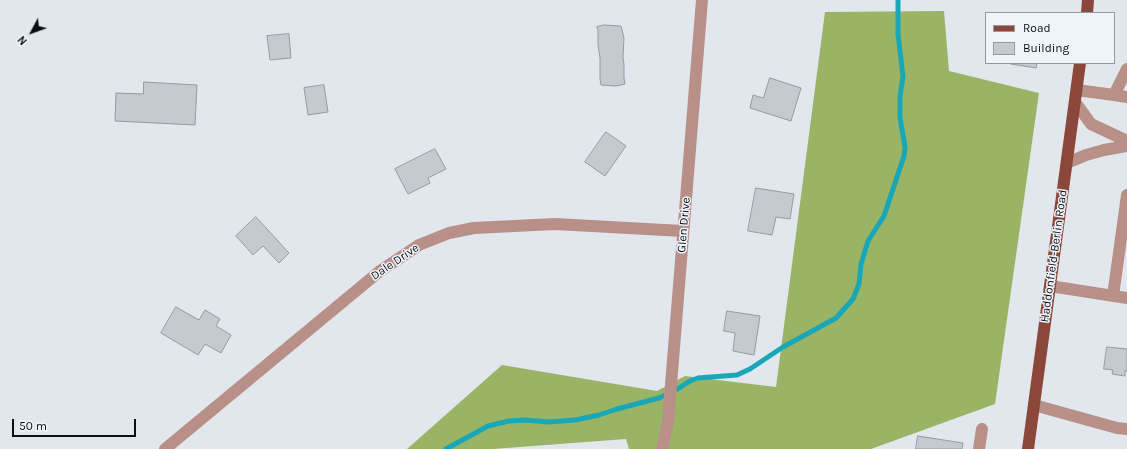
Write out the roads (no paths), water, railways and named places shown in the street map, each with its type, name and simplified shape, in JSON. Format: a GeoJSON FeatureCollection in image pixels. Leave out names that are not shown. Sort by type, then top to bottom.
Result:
{"type":"FeatureCollection","features":[{"type":"Feature","properties":{"kind":"main road"},"geometry":{"type":"LineString","coordinates":[[1087,12],[1088,0]]}},
{"type":"Feature","properties":{"kind":"main road","name":"Haddonfield-Berlin Road"},"geometry":{"type":"LineString","coordinates":[[1028,449],[1080,64]]}},
{"type":"Feature","properties":{"kind":"street","name":"Glen Drive"},"geometry":{"type":"LineString","coordinates":[[662,449],[668,422],[702,0]]}},
{"type":"Feature","properties":{"kind":"street"},"geometry":{"type":"LineString","coordinates":[[1114,95],[1127,69]]}},
{"type":"Feature","properties":{"kind":"street"},"geometry":{"type":"LineString","coordinates":[[1127,97],[1114,95],[1076,96],[1091,124],[1127,141]]}},
{"type":"Feature","properties":{"kind":"street"},"geometry":{"type":"LineString","coordinates":[[1067,163],[1086,155],[1127,146]]}},
{"type":"Feature","properties":{"kind":"street"},"geometry":{"type":"LineString","coordinates":[[1113,296],[1127,195]]}},
{"type":"Feature","properties":{"kind":"street","name":"Dale Drive"},"geometry":{"type":"LineString","coordinates":[[165,449],[380,271],[419,245],[448,233],[474,228],[555,224],[683,232]]}},
{"type":"Feature","properties":{"kind":"street"},"geometry":{"type":"LineString","coordinates":[[1050,286],[1127,298]]}},
{"type":"Feature","properties":{"kind":"street"},"geometry":{"type":"LineString","coordinates":[[1034,405],[1117,428],[1127,429]]}},
{"type":"Feature","properties":{"kind":"street"},"geometry":{"type":"LineString","coordinates":[[979,449],[982,429]]}},
{"type":"Feature","properties":{"kind":"waterway"},"geometry":{"type":"LineString","coordinates":[[446,449],[488,426],[509,421],[525,420],[549,422],[575,420],[599,415],[659,398],[698,378],[737,375],[750,369],[783,347],[836,318],[853,299],[859,284],[861,264],[868,241],[884,216],[904,156],[905,147],[900,118],[900,96],[903,77],[898,34],[898,0]]}}]}
